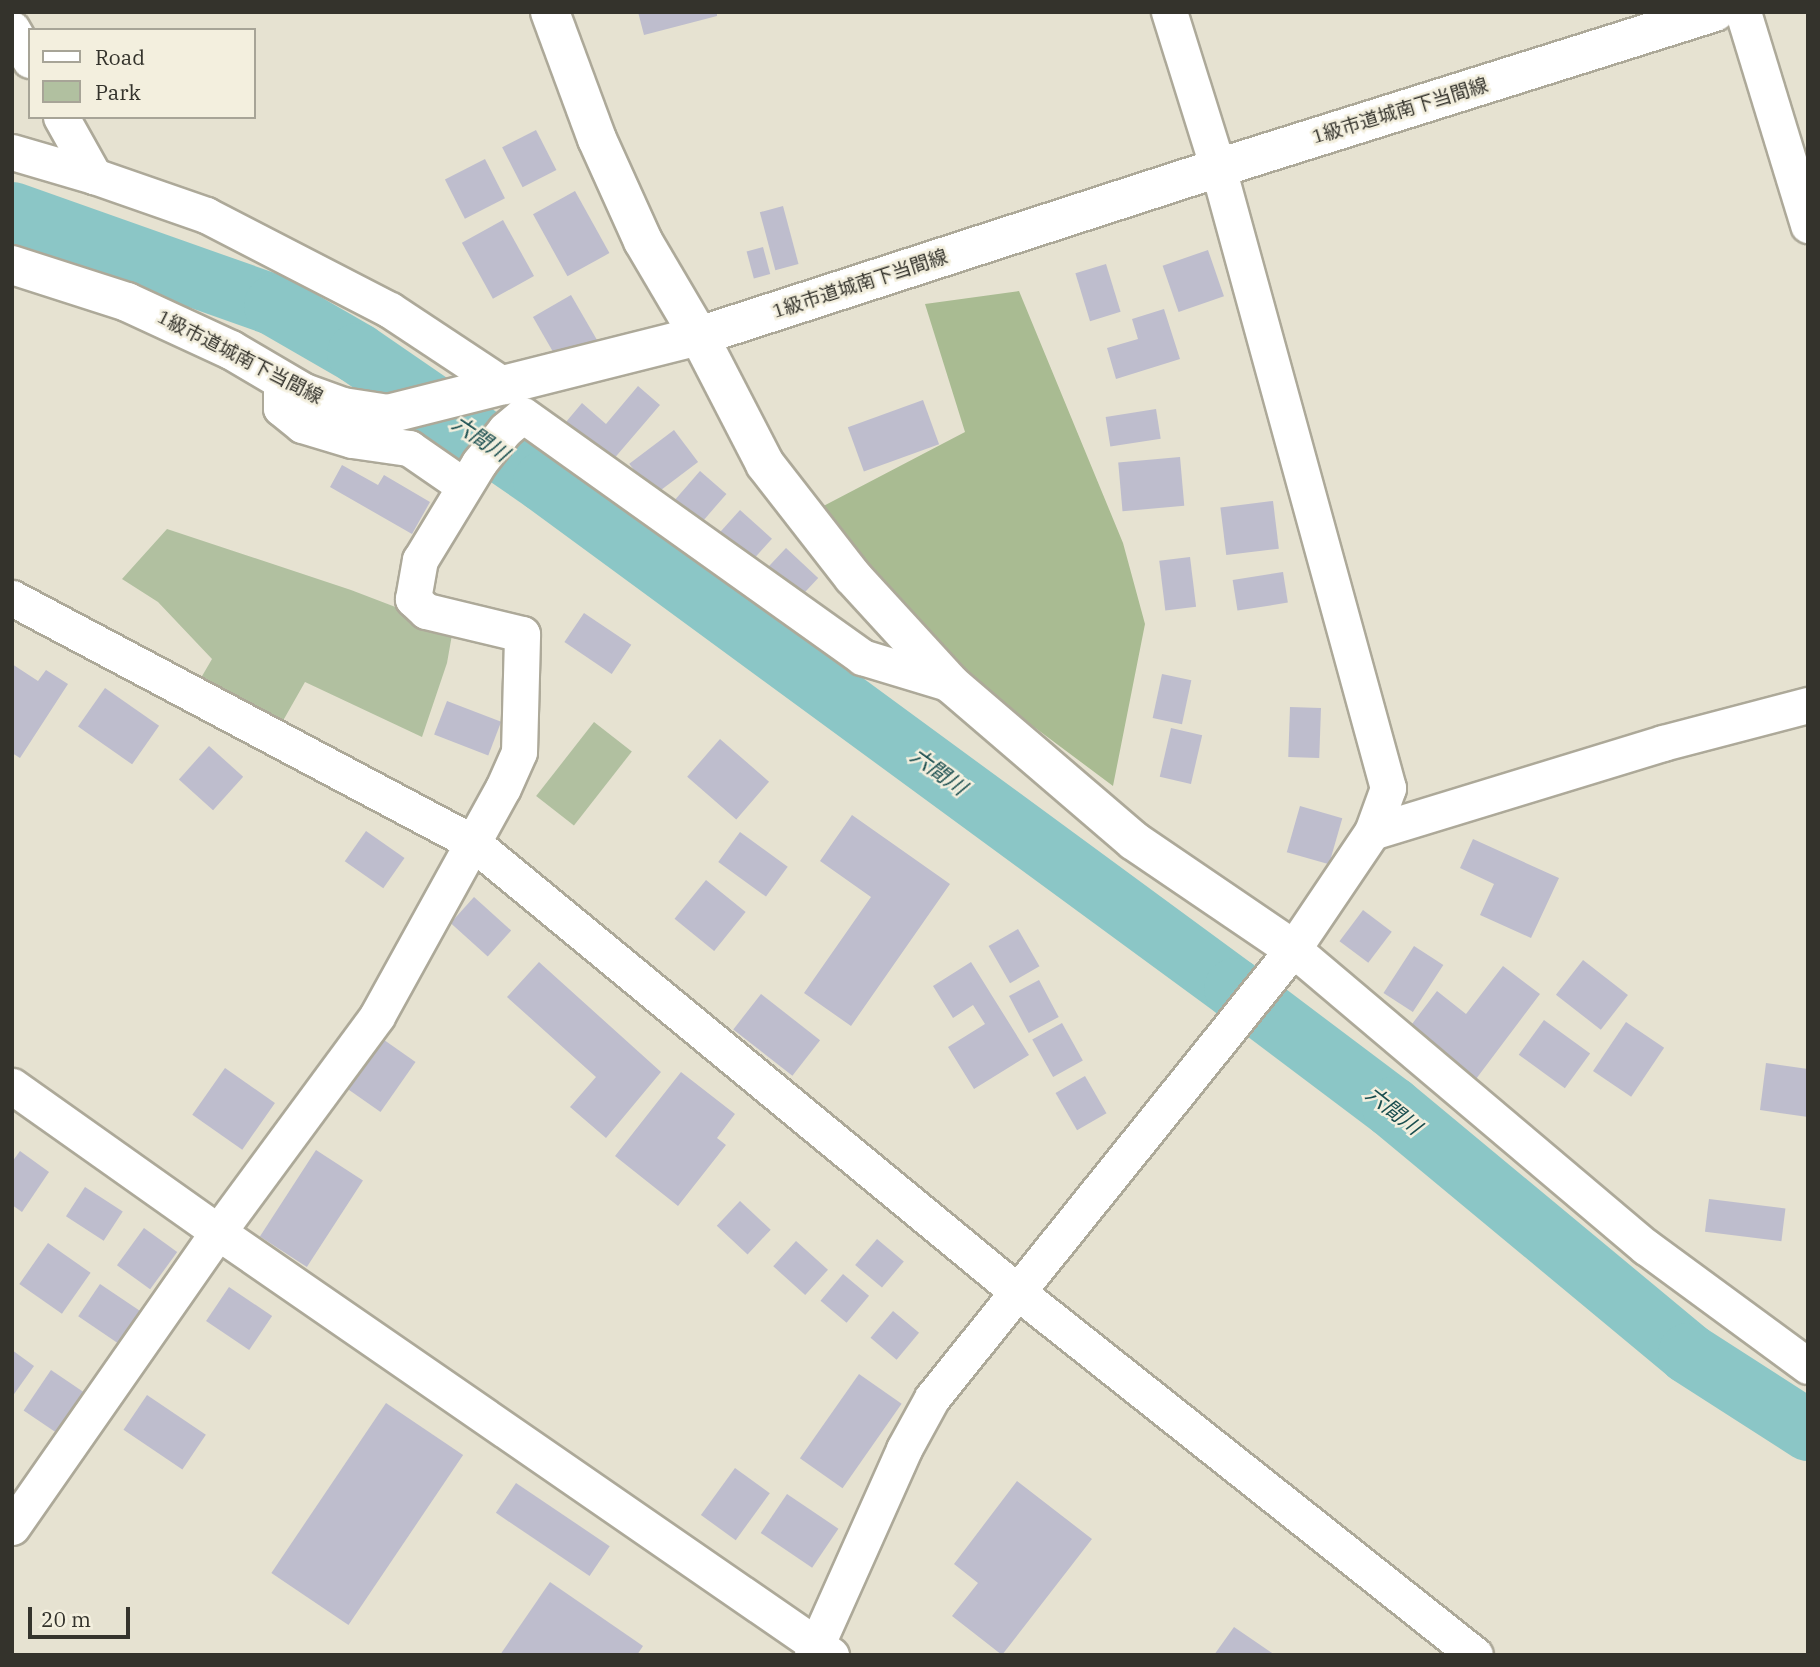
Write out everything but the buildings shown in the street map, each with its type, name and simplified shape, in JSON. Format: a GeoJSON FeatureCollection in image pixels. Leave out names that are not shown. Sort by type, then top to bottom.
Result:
{"type":"FeatureCollection","features":[{"type":"Feature","properties":{"kind":"street"},"geometry":{"type":"LineString","coordinates":[[550,12],[597,139],[643,241],[699,336],[765,464],[853,578],[951,684],[1134,841],[1287,957],[1646,1247],[1808,1366]]}},
{"type":"Feature","properties":{"kind":"street"},"geometry":{"type":"LineString","coordinates":[[12,1086],[821,1652],[904,1449],[932,1398],[1287,957],[1373,832],[1388,788],[1217,168],[1169,12]]}},
{"type":"Feature","properties":{"kind":"street","name":"1級市道城南下当間線"},"geometry":{"type":"LineString","coordinates":[[12,265],[127,302],[231,350],[304,393],[343,407],[388,414],[699,336],[1217,168],[1715,12]]}},
{"type":"Feature","properties":{"kind":"street"},"geometry":{"type":"LineString","coordinates":[[1742,12],[1808,225]]}},
{"type":"Feature","properties":{"kind":"street"},"geometry":{"type":"LineString","coordinates":[[12,29],[28,57]]}},
{"type":"Feature","properties":{"kind":"street"},"geometry":{"type":"LineString","coordinates":[[62,119],[94,176]]}},
{"type":"Feature","properties":{"kind":"street"},"geometry":{"type":"LineString","coordinates":[[12,152],[94,176],[206,215],[390,310],[495,388]]}},
{"type":"Feature","properties":{"kind":"street"},"geometry":{"type":"LineString","coordinates":[[281,379],[281,408],[302,425],[352,440],[409,448],[472,475]]}},
{"type":"Feature","properties":{"kind":"street"},"geometry":{"type":"LineString","coordinates":[[12,1527],[218,1232],[377,1016],[519,752],[522,634],[426,611],[413,599],[420,560],[472,475],[505,430],[523,415],[862,657],[951,684]]}},
{"type":"Feature","properties":{"kind":"street"},"geometry":{"type":"LineString","coordinates":[[12,598],[472,842],[1019,1293],[1475,1655]]}},
{"type":"Feature","properties":{"kind":"street"},"geometry":{"type":"LineString","coordinates":[[1373,832],[1664,743],[1808,705]]}},
{"type":"Feature","properties":{"kind":"green space"},"geometry":{"type":"Polygon","coordinates":[[[1019,291],[1123,543],[1145,624],[1113,786],[990,694],[812,512],[965,432],[925,304],[1019,291]]]}},
{"type":"Feature","properties":{"kind":"green space"},"geometry":{"type":"Polygon","coordinates":[[[167,529],[351,590],[453,629],[447,663],[422,737],[305,682],[280,726],[198,683],[212,659],[158,602],[122,579],[167,529]]]}},
{"type":"Feature","properties":{"kind":"green space"},"geometry":{"type":"Polygon","coordinates":[[[594,722],[632,752],[574,826],[536,796],[594,722]]]}},
{"type":"Feature","properties":{"kind":"waterway","name":"六間川"},"geometry":{"type":"LineString","coordinates":[[12,212],[274,305],[357,353],[543,481],[1234,988],[1392,1107],[1688,1353],[1808,1430]]}}]}
